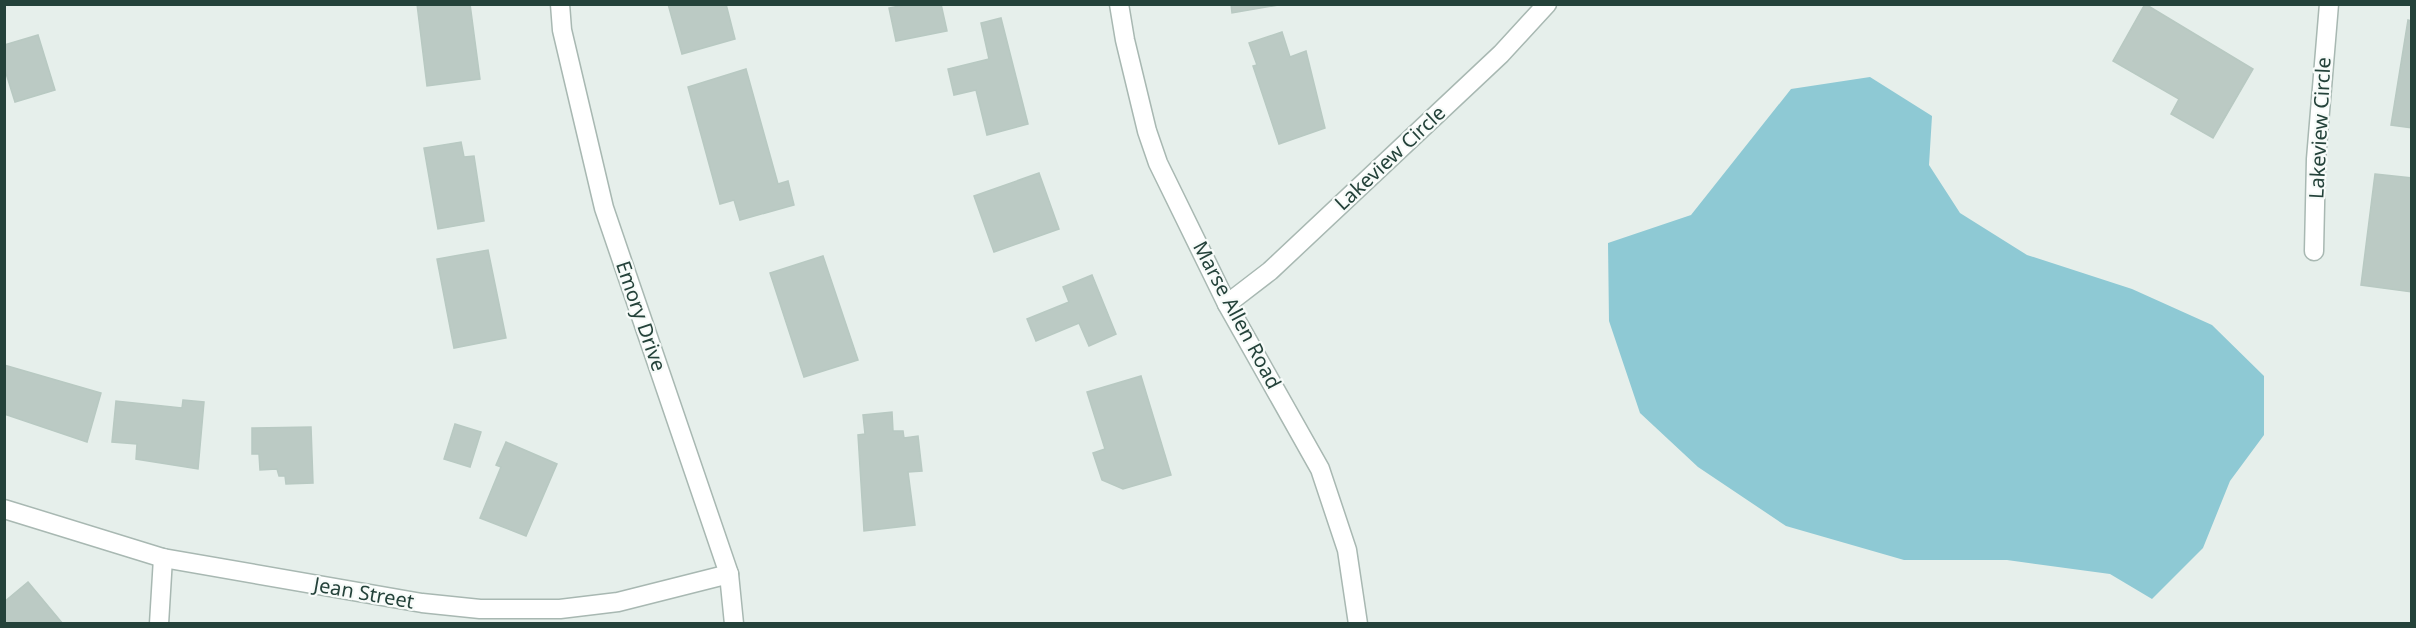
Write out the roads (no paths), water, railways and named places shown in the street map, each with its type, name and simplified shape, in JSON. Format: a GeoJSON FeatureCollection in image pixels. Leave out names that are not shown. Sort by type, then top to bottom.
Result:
{"type":"FeatureCollection","features":[{"type":"Feature","properties":{"kind":"street","name":"Emory Drive"},"geometry":{"type":"LineString","coordinates":[[560,4],[562,30],[604,208],[729,574],[734,624]]}},
{"type":"Feature","properties":{"kind":"street","name":"Marse Allen Road"},"geometry":{"type":"LineString","coordinates":[[1119,4],[1125,40],[1154,152],[1227,304],[1320,469],[1347,550],[1358,624]]}},
{"type":"Feature","properties":{"kind":"street","name":"Lakeview Circle"},"geometry":{"type":"LineString","coordinates":[[1227,304],[1270,271],[1502,54],[1546,4]]}},
{"type":"Feature","properties":{"kind":"street","name":"Lakeview Circle"},"geometry":{"type":"LineString","coordinates":[[2314,251],[2316,159],[2329,4]]}},
{"type":"Feature","properties":{"kind":"street","name":"Jean Street"},"geometry":{"type":"LineString","coordinates":[[4,509],[163,558],[422,603],[480,609],[560,609],[618,602],[729,574]]}},
{"type":"Feature","properties":{"kind":"street"},"geometry":{"type":"LineString","coordinates":[[159,624],[163,558]]}},
{"type":"Feature","properties":{"kind":"water"},"geometry":{"type":"Polygon","coordinates":[[[1870,77],[1932,116],[1929,165],[1960,213],[2027,255],[2132,289],[2212,325],[2264,376],[2264,435],[2230,481],[2203,548],[2152,599],[2110,574],[2007,560],[1904,560],[1786,526],[1698,467],[1640,413],[1609,321],[1608,243],[1691,215],[1791,89],[1870,77]]]}}]}
